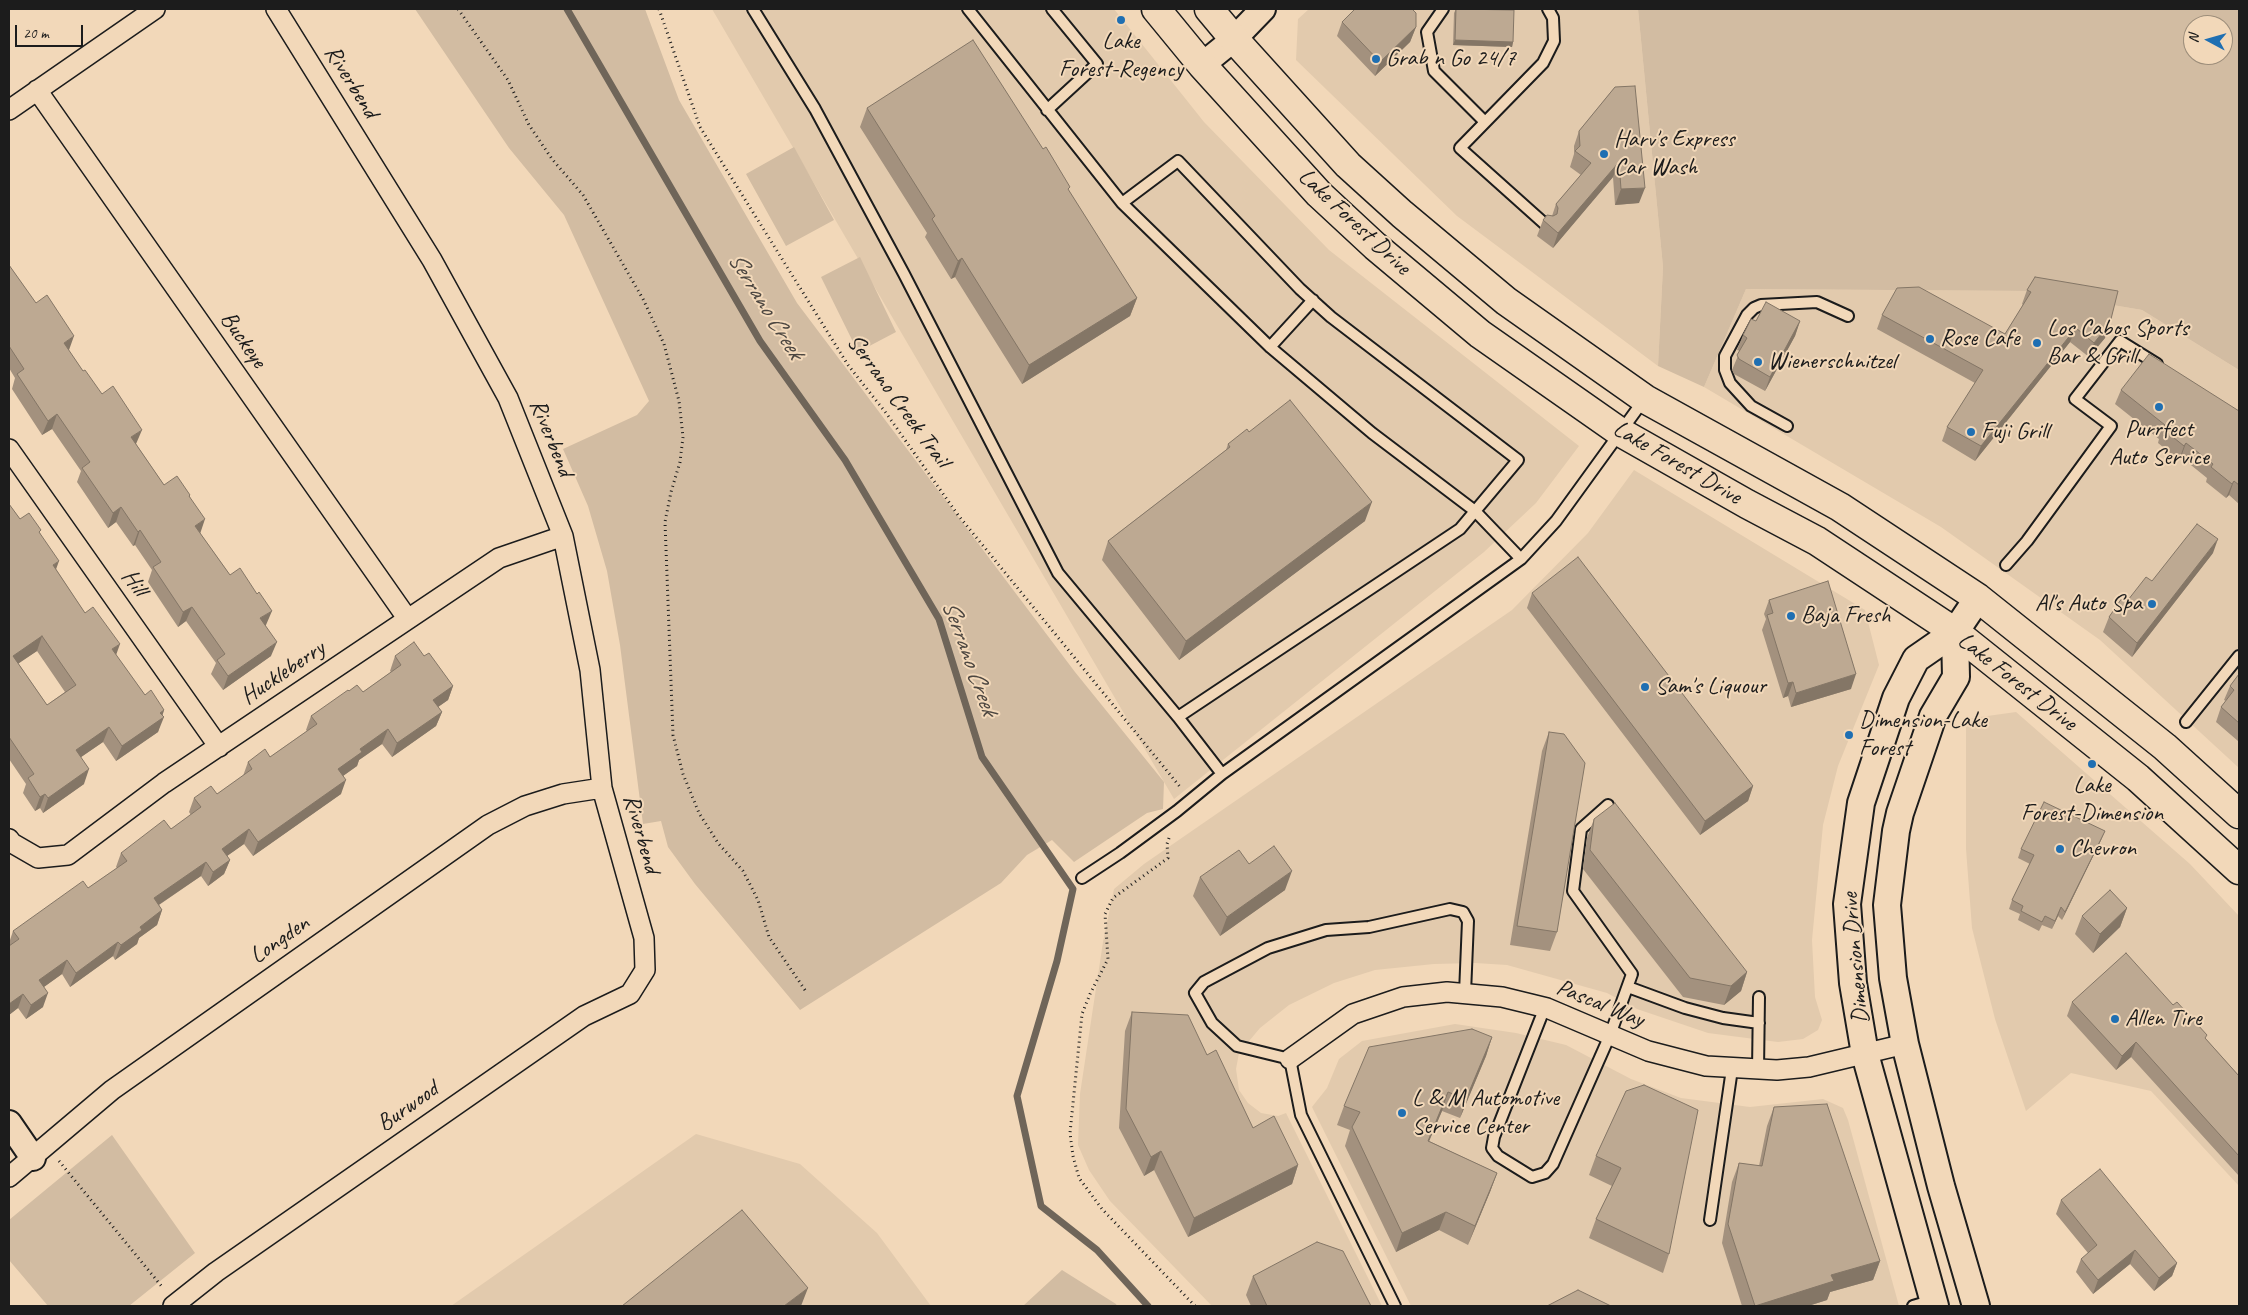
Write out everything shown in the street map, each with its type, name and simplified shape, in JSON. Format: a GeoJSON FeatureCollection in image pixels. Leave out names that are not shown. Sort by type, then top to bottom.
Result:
{"type":"FeatureCollection","features":[{"type":"Feature","properties":{"kind":"main road","name":"Lake Forest Drive"},"geometry":{"type":"LineString","coordinates":[[1156,9],[1202,65],[1319,194],[1375,246],[1480,334],[1620,432],[1747,504],[1817,541],[1955,632],[2138,778],[2239,870]]}},
{"type":"Feature","properties":{"kind":"main road","name":"Lake Forest Drive"},"geometry":{"type":"LineString","coordinates":[[1209,9],[1348,165],[1402,214],[1506,301],[1645,399],[1840,507],[1978,598],[2165,747],[2239,814]]}},
{"type":"Feature","properties":{"kind":"main road","name":"Dimension Drive"},"geometry":{"type":"LineString","coordinates":[[1927,1304],[1865,1054],[1853,983],[1847,904],[1861,803],[1896,698],[1916,659],[1955,632],[1978,598]]}},
{"type":"Feature","properties":{"kind":"main road","name":"Dimension Drive"},"geometry":{"type":"LineString","coordinates":[[1955,632],[1956,677],[1933,716],[1911,779],[1896,831],[1887,905],[1893,978],[1905,1044],[1941,1186],[1976,1306]]}},
{"type":"Feature","properties":{"kind":"street"},"geometry":{"type":"LineString","coordinates":[[9,110],[155,9]]}},
{"type":"Feature","properties":{"kind":"street","name":"Riverbend"},"geometry":{"type":"LineString","coordinates":[[276,9],[432,260],[508,398],[563,536],[590,670],[602,788],[644,938]]}},
{"type":"Feature","properties":{"kind":"street"},"geometry":{"type":"LineString","coordinates":[[1202,65],[1234,38],[1263,9]]}},
{"type":"Feature","properties":{"kind":"street","name":"Buckeye"},"geometry":{"type":"LineString","coordinates":[[37,90],[407,618]]}},
{"type":"Feature","properties":{"kind":"street","name":"Hill"},"geometry":{"type":"LineString","coordinates":[[9,449],[219,746]]}},
{"type":"Feature","properties":{"kind":"street","name":"Huckleberry"},"geometry":{"type":"LineString","coordinates":[[9,839],[12,843],[38,858],[68,855],[164,783],[407,618],[500,558],[563,536]]}},
{"type":"Feature","properties":{"kind":"street","name":"Longden"},"geometry":{"type":"LineString","coordinates":[[9,1177],[120,1084],[488,825],[525,806],[562,794],[602,788]]}},
{"type":"Feature","properties":{"kind":"street","name":"Burwood"},"geometry":{"type":"LineString","coordinates":[[174,1305],[216,1272],[584,1016],[630,994],[645,970],[644,938]]}},
{"type":"Feature","properties":{"kind":"street","name":"Pascal Way"},"geometry":{"type":"LineString","coordinates":[[1290,1059],[1353,1014],[1403,998],[1447,992],[1502,996],[1545,1007],[1648,1050],[1706,1066],[1758,1070],[1809,1067],[1905,1044]]}},
{"type":"Feature","properties":{"kind":"street"},"geometry":{"type":"LineString","coordinates":[[9,1123],[39,1152]]}},
{"type":"Feature","properties":{"kind":"lane"},"geometry":{"type":"LineString","coordinates":[[753,9],[816,110],[904,274],[1058,572],[1178,717],[1222,774]]}},
{"type":"Feature","properties":{"kind":"lane"},"geometry":{"type":"LineString","coordinates":[[968,9],[1122,203],[1270,346],[1372,433],[1475,511],[1521,559]]}},
{"type":"Feature","properties":{"kind":"lane"},"geometry":{"type":"LineString","coordinates":[[1047,110],[1097,64],[1052,9]]}},
{"type":"Feature","properties":{"kind":"lane"},"geometry":{"type":"LineString","coordinates":[[1443,9],[1427,32],[1434,70],[1485,122]]}},
{"type":"Feature","properties":{"kind":"lane"},"geometry":{"type":"LineString","coordinates":[[1546,225],[1460,148],[1543,63],[1554,40],[1551,10]]}},
{"type":"Feature","properties":{"kind":"lane"},"geometry":{"type":"LineString","coordinates":[[1122,203],[1178,161],[1313,300],[1331,316],[1518,460],[1460,529],[1178,717]]}},
{"type":"Feature","properties":{"kind":"lane"},"geometry":{"type":"LineString","coordinates":[[1270,346],[1313,300]]}},
{"type":"Feature","properties":{"kind":"lane"},"geometry":{"type":"LineString","coordinates":[[1787,426],[1751,406],[1730,383],[1725,370],[1725,356],[1747,315],[1754,308],[1761,305],[1817,302],[1848,316]]}},
{"type":"Feature","properties":{"kind":"lane"},"geometry":{"type":"LineString","coordinates":[[2006,565],[2027,541],[2111,426],[2075,398],[2120,341],[2163,367]]}},
{"type":"Feature","properties":{"kind":"lane"},"geometry":{"type":"LineString","coordinates":[[1082,878],[1177,811],[1222,774],[1521,559],[1556,521],[1645,399]]}},
{"type":"Feature","properties":{"kind":"lane"},"geometry":{"type":"LineString","coordinates":[[2186,722],[2239,656]]}},
{"type":"Feature","properties":{"kind":"lane"},"geometry":{"type":"LineString","coordinates":[[1545,1007],[1494,1137],[1492,1148],[1498,1156],[1532,1176],[1545,1174],[1553,1164],[1610,1035],[1632,974],[1573,891],[1581,829],[1608,805]]}},
{"type":"Feature","properties":{"kind":"lane"},"geometry":{"type":"LineString","coordinates":[[1395,1306],[1301,1114],[1290,1059],[1237,1046],[1212,1023],[1195,994],[1204,982],[1268,948],[1326,930],[1369,927],[1450,910],[1463,912],[1468,920],[1465,993]]}},
{"type":"Feature","properties":{"kind":"lane"},"geometry":{"type":"LineString","coordinates":[[1628,987],[1685,1008],[1723,1018],[1759,1023]]}},
{"type":"Feature","properties":{"kind":"lane"},"geometry":{"type":"LineString","coordinates":[[1758,1070],[1760,997]]}},
{"type":"Feature","properties":{"kind":"lane"},"geometry":{"type":"LineString","coordinates":[[1710,1220],[1732,1068]]}},
{"type":"Feature","properties":{"kind":"path"},"geometry":{"type":"LineString","coordinates":[[458,9],[508,80],[528,125],[552,159],[583,195],[643,299],[664,344],[679,401],[683,437],[680,462],[670,492],[665,522],[673,735],[682,774],[699,813],[718,843],[742,871],[758,900],[769,937],[807,993]]}},
{"type":"Feature","properties":{"kind":"path","name":"Serrano Creek Trail"},"geometry":{"type":"LineString","coordinates":[[659,9],[700,127],[848,365],[886,413],[958,515],[1170,774]]}},
{"type":"Feature","properties":{"kind":"path"},"geometry":{"type":"LineString","coordinates":[[1167,844],[1168,858],[1113,898],[1105,914],[1108,959],[1082,1014],[1070,1133],[1073,1156],[1079,1178],[1102,1209],[1195,1306]]}},
{"type":"Feature","properties":{"kind":"path"},"geometry":{"type":"LineString","coordinates":[[39,1152],[174,1305]]}},
{"type":"Feature","properties":{"kind":"shaded area"},"geometry":{"type":"Polygon","coordinates":[[[415,9],[645,9],[679,100],[797,303],[1075,672],[1164,782],[1163,809],[1147,813],[1074,862],[1052,840],[1027,855],[1001,883],[800,1010],[695,884],[668,847],[661,821],[643,824],[620,645],[607,571],[588,506],[563,449],[637,415],[649,401],[564,215],[509,148],[415,9]]]}},
{"type":"Feature","properties":{"kind":"shaded area"},"geometry":{"type":"Polygon","coordinates":[[[712,9],[1114,9],[1204,122],[1329,250],[1579,446],[1536,503],[1484,552],[1174,799],[712,9]]]}},
{"type":"Feature","properties":{"kind":"shaded area"},"geometry":{"type":"Polygon","coordinates":[[[1309,9],[1638,9],[1663,267],[1658,366],[1457,216],[1296,60],[1298,19],[1309,9]]]}},
{"type":"Feature","properties":{"kind":"shaded area"},"geometry":{"type":"Polygon","coordinates":[[[1638,9],[2239,9],[2239,370],[2142,310],[2030,291],[1746,289],[1704,387],[1658,366],[1663,267],[1638,9]]]}},
{"type":"Feature","properties":{"kind":"shaded area"},"geometry":{"type":"Polygon","coordinates":[[[794,147],[834,220],[786,246],[746,174],[794,147]]]}},
{"type":"Feature","properties":{"kind":"shaded area"},"geometry":{"type":"Polygon","coordinates":[[[860,257],[896,332],[858,352],[821,277],[860,257]]]}},
{"type":"Feature","properties":{"kind":"shaded area"},"geometry":{"type":"Polygon","coordinates":[[[1746,289],[2030,291],[2142,310],[2239,370],[2239,768],[2100,640],[1941,527],[1704,387],[1746,289]]]}},
{"type":"Feature","properties":{"kind":"shaded area"},"geometry":{"type":"Polygon","coordinates":[[[1634,470],[1865,610],[1879,665],[1838,766],[1823,825],[1812,940],[1815,997],[1822,1020],[1818,1030],[1803,1039],[1778,1042],[1708,1033],[1637,1009],[1607,993],[1507,965],[1475,963],[1434,964],[1375,970],[1334,983],[1289,1005],[1260,1028],[1239,1053],[1236,1069],[1239,1090],[1248,1103],[1261,1113],[1278,1116],[1286,1113],[1382,1306],[1212,1306],[1110,1201],[1089,1170],[1078,1145],[1080,1094],[1103,942],[1114,889],[1144,864],[1512,610],[1588,533],[1634,470]]]}},
{"type":"Feature","properties":{"kind":"shaded area"},"geometry":{"type":"Polygon","coordinates":[[[2016,712],[2190,864],[2239,916],[2239,1186],[2151,1091],[2071,1073],[2026,1111],[1995,1019],[1972,928],[1966,849],[1966,719],[2016,712]]]}},
{"type":"Feature","properties":{"kind":"shaded area"},"geometry":{"type":"Polygon","coordinates":[[[1455,1024],[1516,1033],[1566,1045],[1631,1079],[1681,1098],[1750,1107],[1823,1099],[1843,1108],[1848,1120],[1899,1306],[1411,1306],[1312,1107],[1327,1088],[1339,1059],[1362,1041],[1455,1024]]]}},
{"type":"Feature","properties":{"kind":"shaded area"},"geometry":{"type":"Polygon","coordinates":[[[696,1134],[800,1164],[877,1233],[931,1306],[451,1306],[696,1134]]]}},
{"type":"Feature","properties":{"kind":"shaded area"},"geometry":{"type":"Polygon","coordinates":[[[112,1135],[195,1253],[129,1306],[48,1306],[9,1260],[9,1220],[112,1135]]]}},
{"type":"Feature","properties":{"kind":"shaded area"},"geometry":{"type":"Polygon","coordinates":[[[1062,1270],[1116,1304],[1117,1306],[1023,1306],[1062,1270]]]}},
{"type":"Feature","properties":{"kind":"building","name":"Grab n Go 24/7"},"geometry":{"type":"Polygon","coordinates":[[[1355,9],[1412,9],[1416,13],[1416,27],[1380,62],[1342,22],[1355,9]]]}},
{"type":"Feature","properties":{"kind":"building","name":"Grab n Go 24/7"},"geometry":{"type":"Polygon","coordinates":[[[1456,9],[1514,10],[1513,42],[1455,40],[1456,9]]]}},
{"type":"Feature","properties":{"kind":"building"},"geometry":{"type":"Polygon","coordinates":[[[973,40],[1043,149],[1046,147],[1070,187],[1068,189],[1137,298],[1029,365],[962,258],[958,261],[932,219],[935,216],[867,108],[973,40]]]}},
{"type":"Feature","properties":{"kind":"building"},"geometry":{"type":"Polygon","coordinates":[[[1635,86],[1645,188],[1621,189],[1619,162],[1558,233],[1543,220],[1547,215],[1553,216],[1557,214],[1558,208],[1556,204],[1591,163],[1575,151],[1580,146],[1579,131],[1615,87],[1635,86]]]}},
{"type":"Feature","properties":{"kind":"building"},"geometry":{"type":"Polygon","coordinates":[[[9,265],[36,303],[47,295],[74,336],[64,343],[102,394],[113,386],[142,430],[131,437],[164,485],[177,476],[205,519],[195,526],[230,575],[240,568],[257,594],[259,592],[272,611],[260,618],[277,642],[228,676],[217,660],[225,654],[192,607],[183,612],[153,567],[161,562],[140,530],[138,532],[121,507],[113,513],[82,468],[90,462],[57,414],[48,421],[17,374],[24,369],[9,346],[9,265]]]}},
{"type":"Feature","properties":{"kind":"building"},"geometry":{"type":"Polygon","coordinates":[[[2035,277],[2118,291],[2110,323],[2094,343],[2076,328],[1981,446],[1947,427],[1983,370],[1882,315],[1897,288],[1919,287],[2005,334],[2031,292],[2027,290],[2035,277]]]}},
{"type":"Feature","properties":{"kind":"building","name":"Wienerschnitzel"},"geometry":{"type":"Polygon","coordinates":[[[1766,302],[1800,321],[1770,377],[1739,359],[1737,355],[1747,338],[1743,335],[1751,319],[1756,321],[1766,302]]]}},
{"type":"Feature","properties":{"kind":"building"},"geometry":{"type":"Polygon","coordinates":[[[2149,354],[2239,411],[2239,485],[2234,481],[2232,484],[2211,467],[2213,464],[2186,443],[2184,446],[2163,429],[2165,425],[2121,390],[2149,354]]]}},
{"type":"Feature","properties":{"kind":"building"},"geometry":{"type":"Polygon","coordinates":[[[1290,400],[1372,502],[1186,641],[1108,541],[1230,447],[1228,444],[1247,429],[1249,432],[1290,400]]]}},
{"type":"Feature","properties":{"kind":"building"},"geometry":{"type":"Polygon","coordinates":[[[9,504],[20,519],[29,513],[41,530],[39,532],[59,561],[53,565],[85,613],[93,607],[120,644],[112,649],[145,695],[151,690],[164,710],[160,713],[164,717],[122,746],[109,727],[76,750],[89,769],[48,798],[45,794],[40,797],[28,778],[34,774],[9,737],[9,504]],[[42,636],[13,656],[47,705],[76,685],[42,636]]]}},
{"type":"Feature","properties":{"kind":"building","name":"Al's Auto Spa"},"geometry":{"type":"Polygon","coordinates":[[[2197,524],[2218,539],[2137,643],[2109,617],[2122,598],[2128,600],[2146,577],[2152,581],[2197,524]]]}},
{"type":"Feature","properties":{"kind":"building"},"geometry":{"type":"Polygon","coordinates":[[[1578,557],[1753,786],[1705,821],[1532,593],[1578,557]]]}},
{"type":"Feature","properties":{"kind":"building"},"geometry":{"type":"Polygon","coordinates":[[[1828,581],[1856,674],[1796,693],[1793,682],[1788,683],[1767,615],[1773,613],[1769,600],[1828,581]]]}},
{"type":"Feature","properties":{"kind":"building"},"geometry":{"type":"Polygon","coordinates":[[[414,642],[424,656],[429,653],[453,686],[433,700],[442,712],[397,743],[388,729],[360,749],[362,752],[338,769],[346,780],[258,842],[249,829],[222,849],[230,860],[213,872],[206,862],[154,898],[162,910],[140,927],[142,930],[121,945],[118,942],[76,973],[67,960],[39,980],[48,993],[31,1005],[23,994],[9,1004],[9,946],[19,939],[13,931],[83,881],[88,888],[127,861],[121,853],[164,820],[171,829],[201,807],[194,798],[211,786],[217,794],[252,769],[248,762],[265,749],[270,757],[317,724],[311,716],[348,690],[357,685],[363,692],[401,665],[395,656],[414,642]]]}},
{"type":"Feature","properties":{"kind":"building"},"geometry":{"type":"Polygon","coordinates":[[[2239,674],[2239,723],[2221,707],[2234,690],[2230,686],[2239,674]]]}},
{"type":"Feature","properties":{"kind":"building"},"geometry":{"type":"Polygon","coordinates":[[[1549,732],[1564,734],[1585,763],[1557,932],[1517,926],[1549,732]]]}},
{"type":"Feature","properties":{"kind":"building"},"geometry":{"type":"Polygon","coordinates":[[[2044,802],[2105,831],[2065,912],[2061,907],[2055,921],[2045,916],[2042,922],[2021,911],[2023,906],[2012,900],[2034,855],[2021,849],[2044,802]]]}},
{"type":"Feature","properties":{"kind":"building"},"geometry":{"type":"Polygon","coordinates":[[[1615,803],[1747,972],[1731,986],[1690,978],[1590,850],[1594,819],[1615,803]]]}},
{"type":"Feature","properties":{"kind":"building"},"geometry":{"type":"Polygon","coordinates":[[[1274,846],[1292,871],[1227,917],[1200,877],[1239,850],[1249,864],[1274,846]]]}},
{"type":"Feature","properties":{"kind":"building"},"geometry":{"type":"Polygon","coordinates":[[[2110,890],[2127,908],[2100,934],[2082,916],[2110,890]]]}},
{"type":"Feature","properties":{"kind":"building"},"geometry":{"type":"Polygon","coordinates":[[[2126,953],[2173,1005],[2177,1002],[2207,1035],[2205,1038],[2239,1076],[2239,1156],[2136,1042],[2122,1056],[2072,1002],[2126,953]]]}},
{"type":"Feature","properties":{"kind":"building"},"geometry":{"type":"Polygon","coordinates":[[[1132,1012],[1188,1015],[1207,1055],[1216,1050],[1253,1128],[1274,1116],[1298,1165],[1194,1218],[1161,1151],[1151,1157],[1126,1109],[1132,1012]]]}},
{"type":"Feature","properties":{"kind":"building"},"geometry":{"type":"Polygon","coordinates":[[[1472,1029],[1492,1037],[1466,1099],[1448,1092],[1428,1141],[1497,1173],[1475,1226],[1446,1212],[1402,1233],[1352,1127],[1360,1112],[1344,1106],[1369,1047],[1472,1029]]]}},
{"type":"Feature","properties":{"kind":"building"},"geometry":{"type":"Polygon","coordinates":[[[1644,1085],[1698,1110],[1669,1254],[1596,1219],[1621,1168],[1596,1156],[1626,1091],[1644,1085]]]}},
{"type":"Feature","properties":{"kind":"building"},"geometry":{"type":"Polygon","coordinates":[[[1827,1104],[1880,1261],[1831,1275],[1834,1281],[1755,1306],[1728,1224],[1739,1163],[1762,1166],[1774,1107],[1827,1104]]]}},
{"type":"Feature","properties":{"kind":"building"},"geometry":{"type":"Polygon","coordinates":[[[2100,1169],[2177,1263],[2159,1278],[2135,1250],[2098,1280],[2081,1259],[2097,1245],[2061,1200],[2100,1169]]]}},
{"type":"Feature","properties":{"kind":"building"},"geometry":{"type":"Polygon","coordinates":[[[742,1210],[808,1288],[784,1306],[622,1306],[742,1210]]]}},
{"type":"Feature","properties":{"kind":"building"},"geometry":{"type":"Polygon","coordinates":[[[1317,1242],[1343,1251],[1371,1306],[1267,1306],[1253,1276],[1317,1242]]]}},
{"type":"Feature","properties":{"kind":"building"},"geometry":{"type":"Polygon","coordinates":[[[1578,1290],[1611,1306],[1547,1306],[1578,1290]]]}},
{"type":"Feature","properties":{"kind":"waterway","name":"Serrano Creek"},"geometry":{"type":"LineString","coordinates":[[567,9],[760,341],[845,460],[939,619],[982,757],[1073,889],[1057,961],[1017,1096],[1041,1206],[1097,1250],[1148,1306]]}},
{"type":"Feature","properties":{"kind":"place","name":"Lake Forest-Regency"},"geometry":{"type":"Point","coordinates":[1121,20]}},
{"type":"Feature","properties":{"kind":"place","name":"Grab n Go 24/7"},"geometry":{"type":"Point","coordinates":[1376,59]}},
{"type":"Feature","properties":{"kind":"place","name":"Harv's Express Car Wash"},"geometry":{"type":"Point","coordinates":[1604,154]}},
{"type":"Feature","properties":{"kind":"place","name":"Rose Cafe"},"geometry":{"type":"Point","coordinates":[1930,339]}},
{"type":"Feature","properties":{"kind":"place","name":"Los Cabos Sports Bar & Grill"},"geometry":{"type":"Point","coordinates":[2037,343]}},
{"type":"Feature","properties":{"kind":"place","name":"Wienerschnitzel"},"geometry":{"type":"Point","coordinates":[1758,362]}},
{"type":"Feature","properties":{"kind":"place","name":"Purrfect Auto Service"},"geometry":{"type":"Point","coordinates":[2159,407]}},
{"type":"Feature","properties":{"kind":"place","name":"Fuji Grill"},"geometry":{"type":"Point","coordinates":[1971,432]}},
{"type":"Feature","properties":{"kind":"place","name":"Al's Auto Spa"},"geometry":{"type":"Point","coordinates":[2152,604]}},
{"type":"Feature","properties":{"kind":"place","name":"Baja Fresh"},"geometry":{"type":"Point","coordinates":[1791,616]}},
{"type":"Feature","properties":{"kind":"place","name":"Sam's Liquour"},"geometry":{"type":"Point","coordinates":[1645,687]}},
{"type":"Feature","properties":{"kind":"place","name":"Dimension-Lake Forest"},"geometry":{"type":"Point","coordinates":[1849,735]}},
{"type":"Feature","properties":{"kind":"place","name":"Lake Forest-Dimension"},"geometry":{"type":"Point","coordinates":[2092,764]}},
{"type":"Feature","properties":{"kind":"place","name":"Chevron"},"geometry":{"type":"Point","coordinates":[2060,849]}},
{"type":"Feature","properties":{"kind":"place","name":"Allen Tire"},"geometry":{"type":"Point","coordinates":[2115,1019]}},
{"type":"Feature","properties":{"kind":"place","name":"L & M Automotive Service Center"},"geometry":{"type":"Point","coordinates":[1402,1113]}}]}
